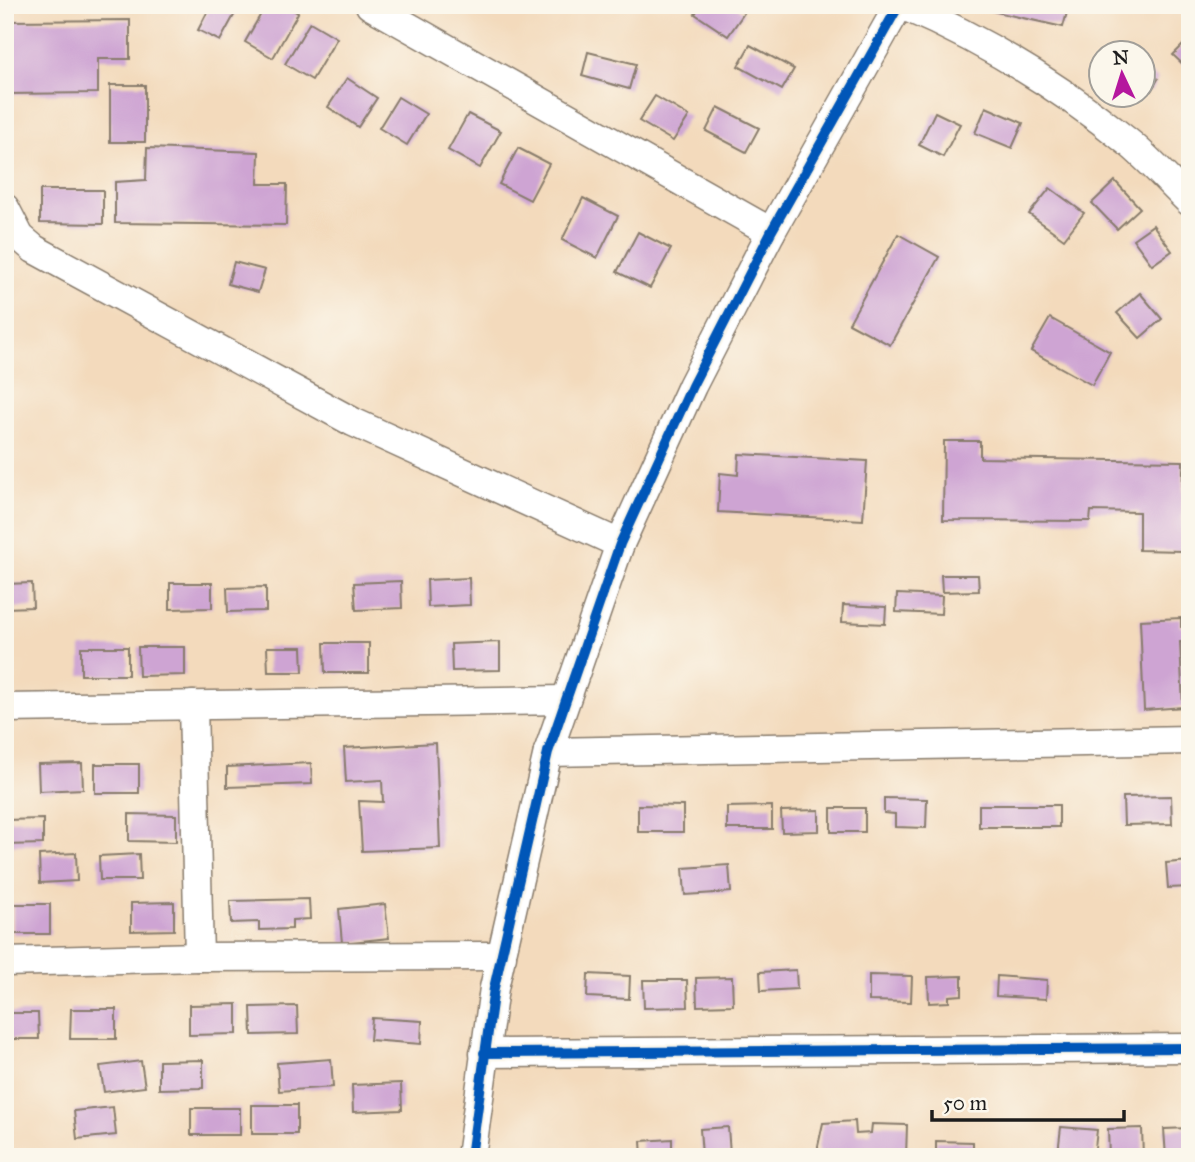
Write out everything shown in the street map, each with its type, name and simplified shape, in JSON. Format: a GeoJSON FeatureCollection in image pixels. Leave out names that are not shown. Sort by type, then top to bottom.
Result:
{"type":"FeatureCollection","features":[{"type":"Feature","properties":{"kind":"street"},"geometry":{"type":"LineString","coordinates":[[370,5],[771,232]]}},
{"type":"Feature","properties":{"kind":"street"},"geometry":{"type":"LineString","coordinates":[[471,1157],[484,1053],[502,957],[548,752],[620,544],[692,386],[771,232],[900,5],[947,14],[1083,107],[1130,144],[1190,202]]}},
{"type":"Feature","properties":{"kind":"street"},"geometry":{"type":"LineString","coordinates":[[5,208],[20,237],[33,249],[353,422],[620,544]]}},
{"type":"Feature","properties":{"kind":"street"},"geometry":{"type":"LineString","coordinates":[[5,708],[565,700]]}},
{"type":"Feature","properties":{"kind":"street"},"geometry":{"type":"LineString","coordinates":[[192,705],[200,957]]}},
{"type":"Feature","properties":{"kind":"street"},"geometry":{"type":"LineString","coordinates":[[548,752],[1190,740]]}},
{"type":"Feature","properties":{"kind":"street"},"geometry":{"type":"LineString","coordinates":[[5,962],[200,957],[502,957]]}},
{"type":"Feature","properties":{"kind":"street"},"geometry":{"type":"LineString","coordinates":[[484,1053],[1190,1048]]}},
{"type":"Feature","properties":{"kind":"building"},"geometry":{"type":"Polygon","coordinates":[[[211,5],[227,5],[237,10],[220,41],[198,30],[211,5]]]}},
{"type":"Feature","properties":{"kind":"building"},"geometry":{"type":"Polygon","coordinates":[[[266,5],[284,5],[298,13],[273,58],[245,42],[266,5]]]}},
{"type":"Feature","properties":{"kind":"building"},"geometry":{"type":"Polygon","coordinates":[[[701,5],[732,5],[744,13],[728,36],[695,14],[701,5]]]}},
{"type":"Feature","properties":{"kind":"building"},"geometry":{"type":"Polygon","coordinates":[[[993,5],[1069,5],[1063,27],[992,11],[993,5]]]}},
{"type":"Feature","properties":{"kind":"building"},"geometry":{"type":"Polygon","coordinates":[[[130,20],[130,59],[98,59],[98,93],[5,94],[6,21],[130,20]]]}},
{"type":"Feature","properties":{"kind":"building"},"geometry":{"type":"Polygon","coordinates":[[[310,22],[337,38],[312,80],[285,64],[310,22]]]}},
{"type":"Feature","properties":{"kind":"building"},"geometry":{"type":"Polygon","coordinates":[[[1190,38],[1190,71],[1173,55],[1190,38]]]}},
{"type":"Feature","properties":{"kind":"building"},"geometry":{"type":"Polygon","coordinates":[[[750,45],[794,69],[782,90],[738,66],[750,45]]]}},
{"type":"Feature","properties":{"kind":"building"},"geometry":{"type":"Polygon","coordinates":[[[588,52],[636,64],[629,89],[582,76],[588,52]]]}},
{"type":"Feature","properties":{"kind":"building"},"geometry":{"type":"Polygon","coordinates":[[[347,78],[377,98],[358,127],[328,107],[347,78]]]}},
{"type":"Feature","properties":{"kind":"building"},"geometry":{"type":"Polygon","coordinates":[[[110,85],[145,85],[145,142],[110,142],[110,85]]]}},
{"type":"Feature","properties":{"kind":"building"},"geometry":{"type":"Polygon","coordinates":[[[655,96],[689,116],[673,141],[639,121],[655,96]]]}},
{"type":"Feature","properties":{"kind":"building"},"geometry":{"type":"Polygon","coordinates":[[[398,97],[426,114],[407,145],[379,128],[398,97]]]}},
{"type":"Feature","properties":{"kind":"building"},"geometry":{"type":"Polygon","coordinates":[[[718,107],[759,128],[746,152],[706,131],[718,107]]]}},
{"type":"Feature","properties":{"kind":"building"},"geometry":{"type":"Polygon","coordinates":[[[986,107],[1023,123],[1012,148],[975,133],[986,107]]]}},
{"type":"Feature","properties":{"kind":"building"},"geometry":{"type":"Polygon","coordinates":[[[935,112],[960,124],[943,157],[919,145],[935,112]]]}},
{"type":"Feature","properties":{"kind":"building"},"geometry":{"type":"Polygon","coordinates":[[[468,114],[501,131],[480,168],[448,150],[468,114]]]}},
{"type":"Feature","properties":{"kind":"building"},"geometry":{"type":"Polygon","coordinates":[[[147,148],[259,152],[258,184],[287,184],[286,225],[115,223],[115,182],[146,180],[147,148]]]}},
{"type":"Feature","properties":{"kind":"building"},"geometry":{"type":"Polygon","coordinates":[[[518,148],[549,164],[530,200],[499,184],[518,148]]]}},
{"type":"Feature","properties":{"kind":"building"},"geometry":{"type":"Polygon","coordinates":[[[1115,181],[1140,208],[1117,229],[1092,203],[1115,181]]]}},
{"type":"Feature","properties":{"kind":"building"},"geometry":{"type":"Polygon","coordinates":[[[1050,188],[1084,213],[1064,239],[1029,214],[1050,188]]]}},
{"type":"Feature","properties":{"kind":"building"},"geometry":{"type":"Polygon","coordinates":[[[40,190],[103,190],[103,224],[40,223],[40,190]]]}},
{"type":"Feature","properties":{"kind":"building"},"geometry":{"type":"Polygon","coordinates":[[[583,198],[618,216],[597,258],[562,240],[583,198]]]}},
{"type":"Feature","properties":{"kind":"building"},"geometry":{"type":"Polygon","coordinates":[[[1153,225],[1172,251],[1152,265],[1133,239],[1153,225]]]}},
{"type":"Feature","properties":{"kind":"building"},"geometry":{"type":"Polygon","coordinates":[[[638,232],[671,249],[650,288],[617,272],[638,232]]]}},
{"type":"Feature","properties":{"kind":"building"},"geometry":{"type":"Polygon","coordinates":[[[898,234],[939,257],[890,345],[849,323],[898,234]]]}},
{"type":"Feature","properties":{"kind":"building"},"geometry":{"type":"Polygon","coordinates":[[[234,262],[265,270],[258,292],[228,284],[234,262]]]}},
{"type":"Feature","properties":{"kind":"building"},"geometry":{"type":"Polygon","coordinates":[[[1140,293],[1162,319],[1140,338],[1117,313],[1140,293]]]}},
{"type":"Feature","properties":{"kind":"building"},"geometry":{"type":"Polygon","coordinates":[[[1050,318],[1110,352],[1092,385],[1031,351],[1050,318]]]}},
{"type":"Feature","properties":{"kind":"building"},"geometry":{"type":"Polygon","coordinates":[[[944,441],[980,441],[980,458],[1183,461],[1182,551],[1139,550],[1139,512],[1091,511],[1090,521],[943,520],[944,441]]]}},
{"type":"Feature","properties":{"kind":"building"},"geometry":{"type":"Polygon","coordinates":[[[739,454],[867,461],[863,520],[718,512],[720,473],[738,475],[739,454]]]}},
{"type":"Feature","properties":{"kind":"building"},"geometry":{"type":"Polygon","coordinates":[[[941,575],[978,575],[979,591],[942,592],[941,575]]]}},
{"type":"Feature","properties":{"kind":"building"},"geometry":{"type":"Polygon","coordinates":[[[469,578],[470,605],[428,607],[427,580],[469,578]]]}},
{"type":"Feature","properties":{"kind":"building"},"geometry":{"type":"Polygon","coordinates":[[[401,581],[402,608],[356,610],[354,583],[401,581]]]}},
{"type":"Feature","properties":{"kind":"building"},"geometry":{"type":"Polygon","coordinates":[[[32,583],[33,607],[5,608],[5,584],[32,583]]]}},
{"type":"Feature","properties":{"kind":"building"},"geometry":{"type":"Polygon","coordinates":[[[170,583],[212,583],[212,608],[170,609],[170,583]]]}},
{"type":"Feature","properties":{"kind":"building"},"geometry":{"type":"Polygon","coordinates":[[[266,587],[266,611],[228,612],[227,588],[266,587]]]}},
{"type":"Feature","properties":{"kind":"building"},"geometry":{"type":"Polygon","coordinates":[[[897,594],[942,596],[941,614],[896,612],[897,594]]]}},
{"type":"Feature","properties":{"kind":"building"},"geometry":{"type":"Polygon","coordinates":[[[843,605],[886,607],[885,624],[842,622],[843,605]]]}},
{"type":"Feature","properties":{"kind":"building"},"geometry":{"type":"Polygon","coordinates":[[[1181,618],[1181,627],[1190,626],[1190,642],[1180,642],[1183,707],[1144,710],[1140,620],[1181,618]]]}},
{"type":"Feature","properties":{"kind":"building"},"geometry":{"type":"Polygon","coordinates":[[[500,642],[500,670],[452,671],[451,644],[500,642]]]}},
{"type":"Feature","properties":{"kind":"building"},"geometry":{"type":"Polygon","coordinates":[[[324,643],[369,643],[369,673],[325,673],[324,643]]]}},
{"type":"Feature","properties":{"kind":"building"},"geometry":{"type":"Polygon","coordinates":[[[81,647],[128,647],[128,675],[81,675],[81,647]]]}},
{"type":"Feature","properties":{"kind":"building"},"geometry":{"type":"Polygon","coordinates":[[[138,647],[185,647],[185,675],[139,676],[138,647]]]}},
{"type":"Feature","properties":{"kind":"building"},"geometry":{"type":"Polygon","coordinates":[[[267,647],[302,647],[303,672],[268,672],[267,647]]]}},
{"type":"Feature","properties":{"kind":"building"},"geometry":{"type":"Polygon","coordinates":[[[436,743],[440,848],[362,851],[359,801],[383,802],[382,780],[346,782],[344,748],[436,743]]]}},
{"type":"Feature","properties":{"kind":"building"},"geometry":{"type":"Polygon","coordinates":[[[82,763],[83,789],[39,791],[38,764],[82,763]]]}},
{"type":"Feature","properties":{"kind":"building"},"geometry":{"type":"Polygon","coordinates":[[[311,763],[312,784],[227,787],[227,767],[311,763]]]}},
{"type":"Feature","properties":{"kind":"building"},"geometry":{"type":"Polygon","coordinates":[[[95,764],[139,764],[139,793],[95,793],[95,764]]]}},
{"type":"Feature","properties":{"kind":"building"},"geometry":{"type":"Polygon","coordinates":[[[1171,796],[1172,824],[1124,825],[1123,797],[1171,796]]]}},
{"type":"Feature","properties":{"kind":"building"},"geometry":{"type":"Polygon","coordinates":[[[884,798],[927,799],[926,828],[895,827],[895,814],[884,813],[884,798]]]}},
{"type":"Feature","properties":{"kind":"building"},"geometry":{"type":"Polygon","coordinates":[[[638,805],[683,806],[683,832],[638,832],[638,805]]]}},
{"type":"Feature","properties":{"kind":"building"},"geometry":{"type":"Polygon","coordinates":[[[979,805],[1059,805],[1059,827],[979,827],[979,805]]]}},
{"type":"Feature","properties":{"kind":"building"},"geometry":{"type":"Polygon","coordinates":[[[772,806],[772,829],[727,829],[727,807],[772,806]]]}},
{"type":"Feature","properties":{"kind":"building"},"geometry":{"type":"Polygon","coordinates":[[[831,808],[865,808],[865,832],[831,832],[831,808]]]}},
{"type":"Feature","properties":{"kind":"building"},"geometry":{"type":"Polygon","coordinates":[[[819,810],[819,831],[782,832],[781,811],[819,810]]]}},
{"type":"Feature","properties":{"kind":"building"},"geometry":{"type":"Polygon","coordinates":[[[129,814],[176,815],[176,842],[129,841],[129,814]]]}},
{"type":"Feature","properties":{"kind":"building"},"geometry":{"type":"Polygon","coordinates":[[[43,819],[43,844],[5,845],[5,820],[43,819]]]}},
{"type":"Feature","properties":{"kind":"building"},"geometry":{"type":"Polygon","coordinates":[[[76,853],[77,881],[40,883],[39,855],[76,853]]]}},
{"type":"Feature","properties":{"kind":"building"},"geometry":{"type":"Polygon","coordinates":[[[139,854],[140,880],[100,880],[99,856],[139,854]]]}},
{"type":"Feature","properties":{"kind":"building"},"geometry":{"type":"Polygon","coordinates":[[[1190,861],[1190,887],[1168,888],[1166,863],[1190,861]]]}},
{"type":"Feature","properties":{"kind":"building"},"geometry":{"type":"Polygon","coordinates":[[[729,865],[731,892],[685,895],[683,868],[729,865]]]}},
{"type":"Feature","properties":{"kind":"building"},"geometry":{"type":"Polygon","coordinates":[[[309,899],[310,919],[292,920],[292,929],[259,930],[259,922],[231,923],[230,901],[309,899]]]}},
{"type":"Feature","properties":{"kind":"building"},"geometry":{"type":"Polygon","coordinates":[[[174,902],[174,930],[131,931],[131,903],[174,902]]]}},
{"type":"Feature","properties":{"kind":"building"},"geometry":{"type":"Polygon","coordinates":[[[13,904],[50,904],[50,934],[13,934],[13,904]]]}},
{"type":"Feature","properties":{"kind":"building"},"geometry":{"type":"Polygon","coordinates":[[[385,904],[389,938],[342,943],[339,909],[385,904]]]}},
{"type":"Feature","properties":{"kind":"building"},"geometry":{"type":"Polygon","coordinates":[[[796,970],[797,989],[761,991],[760,972],[796,970]]]}},
{"type":"Feature","properties":{"kind":"building"},"geometry":{"type":"Polygon","coordinates":[[[588,974],[630,976],[629,999],[587,997],[588,974]]]}},
{"type":"Feature","properties":{"kind":"building"},"geometry":{"type":"Polygon","coordinates":[[[869,975],[912,976],[911,1002],[869,1001],[869,975]]]}},
{"type":"Feature","properties":{"kind":"building"},"geometry":{"type":"Polygon","coordinates":[[[962,976],[962,995],[949,996],[949,1002],[929,1003],[928,977],[962,976]]]}},
{"type":"Feature","properties":{"kind":"building"},"geometry":{"type":"Polygon","coordinates":[[[997,976],[1047,980],[1046,999],[996,996],[997,976]]]}},
{"type":"Feature","properties":{"kind":"building"},"geometry":{"type":"Polygon","coordinates":[[[732,977],[733,1005],[697,1006],[696,978],[732,977]]]}},
{"type":"Feature","properties":{"kind":"building"},"geometry":{"type":"Polygon","coordinates":[[[643,980],[687,980],[688,1007],[644,1008],[643,980]]]}},
{"type":"Feature","properties":{"kind":"building"},"geometry":{"type":"Polygon","coordinates":[[[237,1004],[237,1034],[189,1035],[189,1005],[237,1004]]]}},
{"type":"Feature","properties":{"kind":"building"},"geometry":{"type":"Polygon","coordinates":[[[297,1006],[298,1034],[252,1035],[251,1007],[297,1006]]]}},
{"type":"Feature","properties":{"kind":"building"},"geometry":{"type":"Polygon","coordinates":[[[71,1009],[116,1009],[116,1039],[70,1039],[71,1009]]]}},
{"type":"Feature","properties":{"kind":"building"},"geometry":{"type":"Polygon","coordinates":[[[5,1013],[38,1013],[39,1039],[5,1039],[5,1013]]]}},
{"type":"Feature","properties":{"kind":"building"},"geometry":{"type":"Polygon","coordinates":[[[372,1018],[422,1021],[421,1044],[370,1040],[372,1018]]]}},
{"type":"Feature","properties":{"kind":"building"},"geometry":{"type":"Polygon","coordinates":[[[331,1059],[333,1087],[279,1091],[277,1063],[331,1059]]]}},
{"type":"Feature","properties":{"kind":"building"},"geometry":{"type":"Polygon","coordinates":[[[203,1060],[203,1088],[159,1089],[159,1061],[203,1060]]]}},
{"type":"Feature","properties":{"kind":"building"},"geometry":{"type":"Polygon","coordinates":[[[141,1061],[145,1087],[104,1092],[100,1066],[141,1061]]]}},
{"type":"Feature","properties":{"kind":"building"},"geometry":{"type":"Polygon","coordinates":[[[401,1083],[402,1110],[353,1112],[352,1085],[401,1083]]]}},
{"type":"Feature","properties":{"kind":"building"},"geometry":{"type":"Polygon","coordinates":[[[252,1105],[297,1105],[297,1134],[252,1134],[252,1105]]]}},
{"type":"Feature","properties":{"kind":"building"},"geometry":{"type":"Polygon","coordinates":[[[113,1107],[116,1135],[77,1139],[74,1111],[113,1107]]]}},
{"type":"Feature","properties":{"kind":"building"},"geometry":{"type":"Polygon","coordinates":[[[191,1108],[240,1108],[240,1135],[191,1135],[191,1108]]]}},
{"type":"Feature","properties":{"kind":"building"},"geometry":{"type":"Polygon","coordinates":[[[855,1121],[856,1134],[871,1133],[872,1124],[907,1125],[906,1157],[818,1157],[823,1123],[855,1121]]]}},
{"type":"Feature","properties":{"kind":"building"},"geometry":{"type":"Polygon","coordinates":[[[728,1127],[730,1154],[702,1155],[700,1129],[728,1127]]]}},
{"type":"Feature","properties":{"kind":"building"},"geometry":{"type":"Polygon","coordinates":[[[1061,1127],[1097,1130],[1094,1157],[1058,1153],[1061,1127]]]}},
{"type":"Feature","properties":{"kind":"building"},"geometry":{"type":"Polygon","coordinates":[[[1142,1128],[1143,1157],[1109,1157],[1108,1129],[1142,1128]]]}},
{"type":"Feature","properties":{"kind":"building"},"geometry":{"type":"Polygon","coordinates":[[[1190,1128],[1190,1157],[1166,1157],[1164,1129],[1190,1128]]]}},
{"type":"Feature","properties":{"kind":"building"},"geometry":{"type":"Polygon","coordinates":[[[672,1139],[672,1157],[642,1157],[641,1141],[672,1139]]]}},
{"type":"Feature","properties":{"kind":"building"},"geometry":{"type":"Polygon","coordinates":[[[936,1141],[973,1142],[973,1157],[936,1157],[936,1141]]]}},
{"type":"Feature","properties":{"kind":"building"},"geometry":{"type":"Polygon","coordinates":[[[404,1153],[404,1157],[358,1157],[358,1154],[404,1153]]]}},
{"type":"Feature","properties":{"kind":"cycle path"},"geometry":{"type":"LineString","coordinates":[[471,1157],[494,988],[548,752],[620,544],[692,386],[771,232],[899,5]]}},
{"type":"Feature","properties":{"kind":"cycle path"},"geometry":{"type":"LineString","coordinates":[[484,1053],[1190,1048]]}}]}
